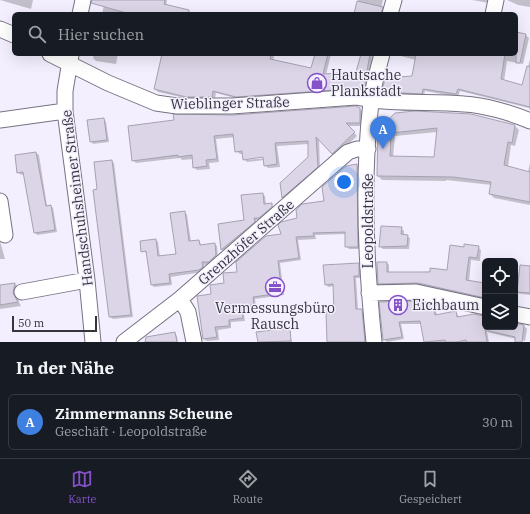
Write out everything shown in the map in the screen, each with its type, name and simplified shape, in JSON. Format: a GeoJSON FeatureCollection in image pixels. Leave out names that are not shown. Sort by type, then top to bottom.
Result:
{"type":"FeatureCollection","features":[{"type":"Feature","properties":{"kind":"street"},"geometry":{"type":"LineString","coordinates":[[80,12],[83,0]]}},
{"type":"Feature","properties":{"kind":"street"},"geometry":{"type":"LineString","coordinates":[[391,12],[394,0]]}},
{"type":"Feature","properties":{"kind":"street"},"geometry":{"type":"LineString","coordinates":[[493,12],[496,0]]}},
{"type":"Feature","properties":{"kind":"street"},"geometry":{"type":"LineString","coordinates":[[0,29],[12,35]]}},
{"type":"Feature","properties":{"kind":"street","name":"Wieblinger Straße"},"geometry":{"type":"LineString","coordinates":[[58,56],[70,59],[108,83],[156,103],[177,106],[232,106],[356,97],[371,101],[465,104],[517,115],[530,121]]}},
{"type":"Feature","properties":{"kind":"street","name":"Leopoldstraße"},"geometry":{"type":"LineString","coordinates":[[374,342],[369,293],[367,218],[368,149],[371,101],[382,56]]}},
{"type":"Feature","properties":{"kind":"street","name":"Handschuhsheimer Straße"},"geometry":{"type":"LineString","coordinates":[[70,59],[65,91],[65,111],[87,280],[93,342]]}},
{"type":"Feature","properties":{"kind":"street"},"geometry":{"type":"LineString","coordinates":[[0,120],[65,111]]}},
{"type":"Feature","properties":{"kind":"street","name":"Grenzhöfer Straße"},"geometry":{"type":"LineString","coordinates":[[124,342],[180,299],[348,152],[357,149],[368,149]]}},
{"type":"Feature","properties":{"kind":"street"},"geometry":{"type":"LineString","coordinates":[[0,201],[4,235]]}},
{"type":"Feature","properties":{"kind":"street"},"geometry":{"type":"LineString","coordinates":[[22,292],[87,280]]}},
{"type":"Feature","properties":{"kind":"street"},"geometry":{"type":"LineString","coordinates":[[369,293],[416,292],[482,306]]}},
{"type":"Feature","properties":{"kind":"street"},"geometry":{"type":"LineString","coordinates":[[180,299],[188,312],[194,342]]}},
{"type":"Feature","properties":{"kind":"street"},"geometry":{"type":"LineString","coordinates":[[518,315],[530,317]]}},
{"type":"Feature","properties":{"kind":"building"},"geometry":{"type":"Polygon","coordinates":[[[92,0],[165,0],[164,4],[189,10],[189,12],[123,12],[91,3],[92,0]]]}},
{"type":"Feature","properties":{"kind":"building"},"geometry":{"type":"Polygon","coordinates":[[[357,1],[383,7],[382,12],[354,12],[357,1]]]}},
{"type":"Feature","properties":{"kind":"building"},"geometry":{"type":"Polygon","coordinates":[[[518,32],[526,34],[520,63],[516,63],[516,56],[518,56],[518,32]]]}},
{"type":"Feature","properties":{"kind":"building"},"geometry":{"type":"Polygon","coordinates":[[[162,56],[271,56],[270,59],[311,68],[314,56],[328,56],[323,74],[356,72],[360,56],[370,56],[364,88],[236,97],[213,91],[212,97],[186,97],[154,89],[162,56]]]}},
{"type":"Feature","properties":{"kind":"building"},"geometry":{"type":"Polygon","coordinates":[[[416,56],[505,56],[501,79],[522,85],[527,66],[530,67],[530,107],[458,89],[456,94],[423,89],[422,94],[382,92],[385,78],[412,76],[416,56]]]}},
{"type":"Feature","properties":{"kind":"building"},"geometry":{"type":"Polygon","coordinates":[[[356,106],[360,108],[360,123],[346,123],[355,132],[332,154],[316,137],[318,167],[282,198],[280,183],[308,157],[308,141],[275,143],[277,164],[264,166],[263,157],[243,160],[242,151],[235,152],[233,134],[214,136],[217,159],[206,160],[207,166],[193,168],[192,155],[178,157],[178,155],[132,161],[128,126],[174,120],[173,114],[233,115],[356,106]]]}},
{"type":"Feature","properties":{"kind":"building"},"geometry":{"type":"Polygon","coordinates":[[[415,111],[471,114],[515,125],[512,143],[508,142],[504,165],[530,172],[530,202],[489,194],[491,182],[453,177],[377,176],[378,129],[395,113],[415,111]],[[437,128],[391,133],[390,156],[434,157],[437,128]]]}},
{"type":"Feature","properties":{"kind":"building"},"geometry":{"type":"Polygon","coordinates":[[[104,118],[107,140],[90,142],[87,120],[104,118]]]}},
{"type":"Feature","properties":{"kind":"building"},"geometry":{"type":"Polygon","coordinates":[[[36,152],[46,206],[51,205],[55,230],[34,233],[23,172],[17,173],[15,155],[36,152]]]}},
{"type":"Feature","properties":{"kind":"building"},"geometry":{"type":"Polygon","coordinates":[[[112,160],[131,315],[109,317],[93,190],[97,189],[94,162],[112,160]]]}},
{"type":"Feature","properties":{"kind":"building"},"geometry":{"type":"Polygon","coordinates":[[[357,164],[358,247],[345,247],[345,232],[313,233],[314,236],[296,237],[299,258],[278,261],[282,293],[253,297],[254,305],[241,307],[243,318],[229,320],[229,326],[215,327],[217,337],[203,339],[197,296],[211,294],[210,285],[224,283],[223,273],[237,272],[236,262],[266,236],[281,234],[278,225],[281,222],[297,218],[296,210],[302,204],[324,201],[322,187],[346,166],[357,164]]]}},
{"type":"Feature","properties":{"kind":"building"},"geometry":{"type":"Polygon","coordinates":[[[263,193],[264,204],[272,203],[272,207],[259,218],[254,218],[255,222],[221,250],[218,224],[244,220],[241,195],[263,193]]]}},
{"type":"Feature","properties":{"kind":"building"},"geometry":{"type":"Polygon","coordinates":[[[185,211],[189,241],[199,240],[200,245],[215,243],[216,255],[209,262],[202,262],[203,267],[199,270],[169,274],[170,283],[151,285],[146,251],[141,252],[140,241],[156,239],[158,256],[176,254],[170,213],[185,211]]]}},
{"type":"Feature","properties":{"kind":"building"},"geometry":{"type":"Polygon","coordinates":[[[381,226],[402,227],[401,234],[408,235],[407,246],[379,247],[381,226]]]}},
{"type":"Feature","properties":{"kind":"building"},"geometry":{"type":"Polygon","coordinates":[[[464,244],[479,246],[477,258],[469,257],[466,280],[482,283],[482,297],[418,283],[378,284],[377,262],[387,262],[387,272],[430,272],[430,268],[447,270],[450,245],[464,247],[464,244]]]}},
{"type":"Feature","properties":{"kind":"building"},"geometry":{"type":"Polygon","coordinates":[[[359,263],[359,276],[354,276],[356,309],[362,309],[365,342],[327,342],[326,312],[334,312],[333,284],[325,285],[323,265],[359,263]]]}},
{"type":"Feature","properties":{"kind":"building"},"geometry":{"type":"Polygon","coordinates":[[[520,265],[530,266],[530,293],[518,292],[520,265]]]}},
{"type":"Feature","properties":{"kind":"building"},"geometry":{"type":"Polygon","coordinates":[[[15,283],[13,293],[18,302],[0,305],[0,285],[15,283]]]}},
{"type":"Feature","properties":{"kind":"building"},"geometry":{"type":"Polygon","coordinates":[[[415,301],[433,305],[435,315],[456,311],[457,317],[474,314],[482,316],[482,330],[485,330],[487,342],[467,342],[466,340],[446,342],[445,340],[424,342],[420,321],[399,322],[402,337],[383,340],[379,302],[415,301]]]}},
{"type":"Feature","properties":{"kind":"building"},"geometry":{"type":"Polygon","coordinates":[[[518,324],[524,325],[522,342],[515,342],[515,337],[489,331],[518,330],[518,324]]]}},
{"type":"Feature","properties":{"kind":"building"},"geometry":{"type":"Polygon","coordinates":[[[290,328],[291,341],[258,342],[256,332],[290,328]]]}},
{"type":"Feature","properties":{"kind":"building"},"geometry":{"type":"Polygon","coordinates":[[[175,332],[177,342],[145,342],[146,337],[175,332]]]}},
{"type":"Feature","properties":{"kind":"place","name":"Hautsache Plankstadt"},"geometry":{"type":"Point","coordinates":[317,83]}},
{"type":"Feature","properties":{"kind":"place","name":"Zimmermanns Scheune"},"geometry":{"type":"Point","coordinates":[383,149]}},
{"type":"Feature","properties":{"kind":"place","name":"Vermessungsbüro Rausch"},"geometry":{"type":"Point","coordinates":[275,287]}},
{"type":"Feature","properties":{"kind":"place","name":"Eichbaum"},"geometry":{"type":"Point","coordinates":[398,305]}}]}
